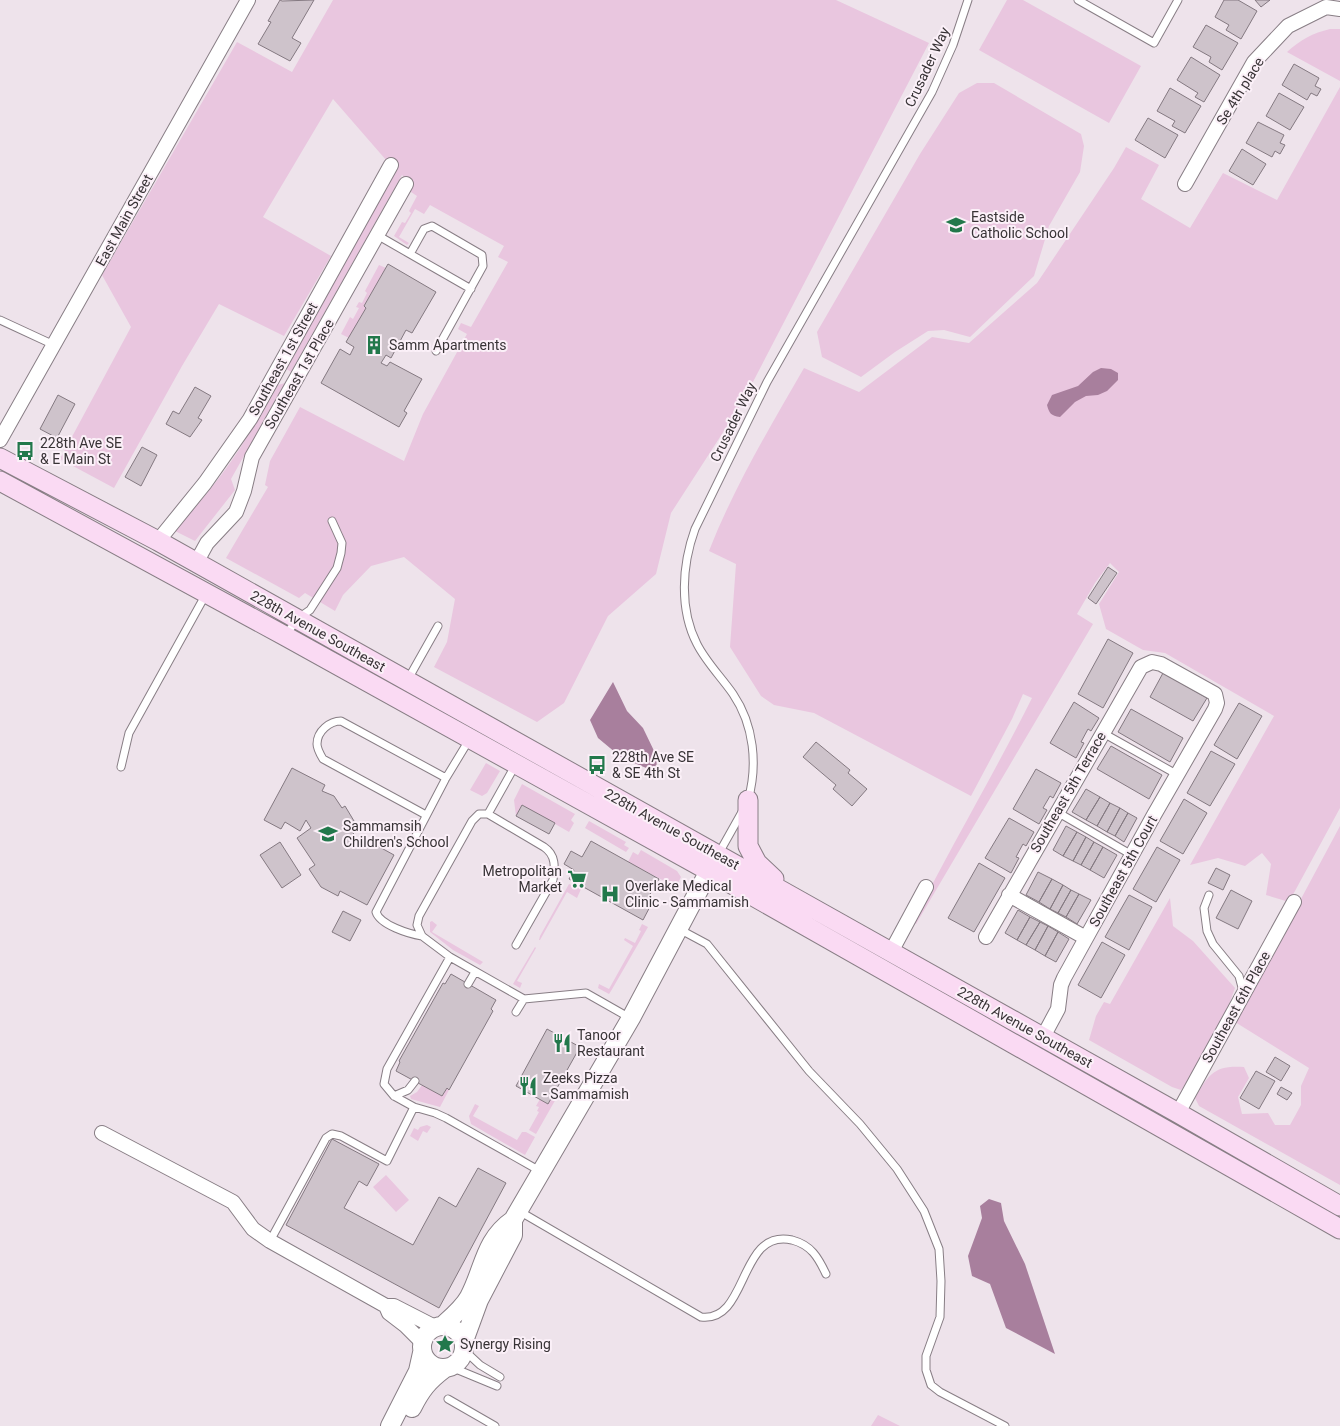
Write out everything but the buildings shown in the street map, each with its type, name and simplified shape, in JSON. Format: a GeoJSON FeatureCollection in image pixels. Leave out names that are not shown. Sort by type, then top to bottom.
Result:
{"type":"FeatureCollection","features":[{"type":"Feature","properties":{"kind":"main road","name":"228th Avenue Southeast"},"geometry":{"type":"LineString","coordinates":[[0,458],[158,541],[407,681],[714,863],[1340,1228]]}},
{"type":"Feature","properties":{"kind":"main road","name":"228th Avenue Southeast"},"geometry":{"type":"LineString","coordinates":[[0,481],[516,764],[714,863],[815,910],[1340,1206]]}},
{"type":"Feature","properties":{"kind":"main road"},"geometry":{"type":"LineString","coordinates":[[748,800],[748,846],[757,863],[777,882],[815,910]]}},
{"type":"Feature","properties":{"kind":"street","name":"East Main Street"},"geometry":{"type":"LineString","coordinates":[[0,440],[248,0]]}},
{"type":"Feature","properties":{"kind":"street","name":"Se 4th place"},"geometry":{"type":"LineString","coordinates":[[1185,184],[1254,62],[1288,26],[1326,7],[1340,9]]}},
{"type":"Feature","properties":{"kind":"street","name":"Southeast 1st Street"},"geometry":{"type":"LineString","coordinates":[[158,541],[205,483],[250,419],[391,165]]}},
{"type":"Feature","properties":{"kind":"street","name":"Southeast 1st Place"},"geometry":{"type":"LineString","coordinates":[[196,562],[207,543],[236,512],[244,491],[252,457],[406,184]]}},
{"type":"Feature","properties":{"kind":"street","name":"Southeast 5th Terrace"},"geometry":{"type":"LineString","coordinates":[[986,936],[1141,667],[1152,662],[1161,664]]}},
{"type":"Feature","properties":{"kind":"street","name":"Southeast 5th Court"},"geometry":{"type":"LineString","coordinates":[[1042,1038],[1058,1009],[1061,985],[1132,855],[1216,709],[1215,694],[1161,664]]}},
{"type":"Feature","properties":{"kind":"street"},"geometry":{"type":"LineString","coordinates":[[390,1426],[418,1371],[425,1336],[463,1306],[470,1296],[484,1258],[501,1228],[516,1215],[631,1018],[714,863]]}},
{"type":"Feature","properties":{"kind":"street"},"geometry":{"type":"LineString","coordinates":[[891,952],[926,888]]}},
{"type":"Feature","properties":{"kind":"street"},"geometry":{"type":"LineString","coordinates":[[1009,895],[1086,938]]}},
{"type":"Feature","properties":{"kind":"street","name":"Southeast 6th Place"},"geometry":{"type":"LineString","coordinates":[[1178,1113],[1294,902]]}},
{"type":"Feature","properties":{"kind":"street"},"geometry":{"type":"LineString","coordinates":[[102,1133],[233,1202],[253,1229],[270,1241],[386,1306],[394,1306],[439,1326],[456,1330],[464,1345]]}},
{"type":"Feature","properties":{"kind":"street"},"geometry":{"type":"LineString","coordinates":[[403,1426],[420,1393],[430,1380],[458,1363],[462,1357],[464,1345],[479,1300],[513,1235],[516,1215]]}},
{"type":"Feature","properties":{"kind":"street"},"geometry":{"type":"LineString","coordinates":[[386,1306],[389,1313],[406,1326],[422,1347],[426,1361],[431,1366],[448,1368]]}},
{"type":"Feature","properties":{"kind":"lane","name":"Crusader Way"},"geometry":{"type":"LineString","coordinates":[[714,863],[748,800],[752,783],[753,753],[747,724],[734,696],[698,646],[690,627],[684,586],[690,544],[695,529],[767,382],[932,92],[953,45],[968,0]]}},
{"type":"Feature","properties":{"kind":"lane"},"geometry":{"type":"LineString","coordinates":[[1078,0],[1154,42],[1178,0]]}},
{"type":"Feature","properties":{"kind":"lane"},"geometry":{"type":"LineString","coordinates":[[410,254],[424,229],[432,226],[482,255],[483,266],[436,351]]}},
{"type":"Feature","properties":{"kind":"lane"},"geometry":{"type":"LineString","coordinates":[[378,236],[471,289]]}},
{"type":"Feature","properties":{"kind":"lane"},"geometry":{"type":"LineString","coordinates":[[0,320],[54,345]]}},
{"type":"Feature","properties":{"kind":"lane"},"geometry":{"type":"LineString","coordinates":[[285,636],[297,619],[310,610],[336,568],[342,543],[332,521]]}},
{"type":"Feature","properties":{"kind":"lane"},"geometry":{"type":"LineString","coordinates":[[121,767],[129,733],[206,594]]}},
{"type":"Feature","properties":{"kind":"lane"},"geometry":{"type":"LineString","coordinates":[[407,681],[438,626]]}},
{"type":"Feature","properties":{"kind":"lane"},"geometry":{"type":"LineString","coordinates":[[426,815],[323,759],[318,750],[317,742],[320,734],[326,726],[334,721],[341,721],[446,778]]}},
{"type":"Feature","properties":{"kind":"lane"},"geometry":{"type":"LineString","coordinates":[[1102,732],[1178,775]]}},
{"type":"Feature","properties":{"kind":"lane"},"geometry":{"type":"LineString","coordinates":[[422,936],[404,932],[380,918],[376,912],[426,815],[470,738]]}},
{"type":"Feature","properties":{"kind":"lane"},"geometry":{"type":"LineString","coordinates":[[488,814],[516,764]]}},
{"type":"Feature","properties":{"kind":"lane"},"geometry":{"type":"LineString","coordinates":[[1057,812],[1132,855]]}},
{"type":"Feature","properties":{"kind":"lane"},"geometry":{"type":"LineString","coordinates":[[516,946],[553,880],[553,857],[544,846],[488,814],[479,814],[475,816],[424,906],[417,921],[418,929],[422,936],[450,957],[524,999],[586,993],[631,1018]]}},
{"type":"Feature","properties":{"kind":"lane"},"geometry":{"type":"LineString","coordinates":[[1209,895],[1204,908],[1206,931],[1213,944],[1239,976],[1244,993]]}},
{"type":"Feature","properties":{"kind":"lane"},"geometry":{"type":"LineString","coordinates":[[679,929],[707,944],[809,1071],[860,1124],[896,1169],[924,1211],[939,1249],[941,1281],[940,1317],[926,1356],[926,1370],[931,1385],[940,1392],[1005,1426]]}},
{"type":"Feature","properties":{"kind":"lane"},"geometry":{"type":"LineString","coordinates":[[450,957],[387,1069],[384,1084],[394,1096],[414,1107],[446,1118],[540,1172]]}},
{"type":"Feature","properties":{"kind":"lane"},"geometry":{"type":"LineString","coordinates":[[468,984],[475,972]]}},
{"type":"Feature","properties":{"kind":"lane"},"geometry":{"type":"LineString","coordinates":[[516,1012],[524,999]]}},
{"type":"Feature","properties":{"kind":"lane"},"geometry":{"type":"LineString","coordinates":[[394,1096],[408,1090],[415,1081]]}},
{"type":"Feature","properties":{"kind":"lane"},"geometry":{"type":"LineString","coordinates":[[270,1241],[326,1138],[332,1134],[341,1136],[388,1161],[414,1107]]}},
{"type":"Feature","properties":{"kind":"lane"},"geometry":{"type":"LineString","coordinates":[[516,1215],[701,1317],[710,1318],[716,1316],[728,1306],[756,1254],[773,1240],[786,1239],[795,1241],[811,1249],[819,1258],[826,1274]]}},
{"type":"Feature","properties":{"kind":"lane"},"geometry":{"type":"LineString","coordinates":[[464,1345],[480,1366],[500,1377]]}},
{"type":"Feature","properties":{"kind":"lane"},"geometry":{"type":"LineString","coordinates":[[448,1368],[497,1386]]}},
{"type":"Feature","properties":{"kind":"lane"},"geometry":{"type":"LineString","coordinates":[[448,1399],[495,1426]]}},
{"type":"Feature","properties":{"kind":"shaded area"},"geometry":{"type":"Polygon","coordinates":[[[333,0],[836,0],[929,43],[742,403],[671,513],[656,574],[608,616],[564,703],[537,722],[434,667],[447,642],[455,599],[404,557],[371,566],[343,595],[335,611],[305,593],[299,598],[226,558],[268,487],[265,485],[270,461],[300,407],[404,461],[423,414],[467,334],[458,329],[461,323],[471,327],[508,262],[498,257],[504,246],[430,205],[424,214],[415,209],[399,237],[409,243],[407,245],[394,236],[402,222],[405,223],[411,213],[409,211],[417,196],[408,190],[409,186],[413,186],[402,175],[291,372],[285,368],[393,168],[333,99],[263,217],[331,256],[284,336],[219,304],[114,488],[60,459],[131,327],[102,275],[237,42],[292,72],[333,0]]]}},
{"type":"Feature","properties":{"kind":"shaded area"},"geometry":{"type":"Polygon","coordinates":[[[1007,0],[1023,0],[1141,66],[1109,123],[979,50],[1007,0]]]}},
{"type":"Feature","properties":{"kind":"shaded area"},"geometry":{"type":"Polygon","coordinates":[[[1330,29],[1340,29],[1340,81],[1287,52],[1307,37],[1330,29]]]}},
{"type":"Feature","properties":{"kind":"shaded area"},"geometry":{"type":"Polygon","coordinates":[[[977,83],[994,83],[1081,134],[1084,146],[1080,172],[1049,226],[1034,276],[970,337],[944,330],[928,331],[861,377],[822,357],[817,332],[920,154],[959,93],[977,83]]]}},
{"type":"Feature","properties":{"kind":"shaded area"},"geometry":{"type":"Polygon","coordinates":[[[1340,87],[1340,808],[1289,902],[1266,895],[1271,864],[1262,853],[1245,866],[1218,858],[1190,865],[1274,716],[1165,653],[1143,650],[1106,629],[1099,604],[1119,572],[1110,563],[1095,583],[1077,614],[1093,624],[916,924],[913,922],[927,894],[1032,698],[1023,694],[1012,719],[971,796],[814,713],[774,705],[761,696],[730,647],[736,564],[709,551],[741,481],[804,368],[859,392],[932,337],[969,343],[1037,283],[1126,147],[1159,165],[1141,199],[1190,228],[1223,173],[1277,200],[1340,87]]]}},
{"type":"Feature","properties":{"kind":"shaded area"},"geometry":{"type":"Polygon","coordinates":[[[379,265],[386,268],[364,306],[366,308],[349,338],[341,334],[350,317],[353,319],[359,308],[356,307],[359,302],[362,303],[367,293],[365,291],[379,265]]]}},
{"type":"Feature","properties":{"kind":"shaded area"},"geometry":{"type":"Polygon","coordinates":[[[1101,368],[1111,369],[1118,373],[1118,380],[1107,391],[1098,395],[1086,396],[1075,402],[1060,417],[1051,414],[1047,405],[1052,395],[1078,386],[1093,372],[1101,368]]]}},
{"type":"Feature","properties":{"kind":"shaded area"},"geometry":{"type":"Polygon","coordinates":[[[285,383],[231,479],[235,490],[195,541],[175,531],[211,489],[230,463],[278,385],[285,383]]]}},
{"type":"Feature","properties":{"kind":"shaded area"},"geometry":{"type":"Polygon","coordinates":[[[613,682],[627,711],[643,728],[657,757],[656,772],[622,758],[598,738],[590,720],[613,682]]]}},
{"type":"Feature","properties":{"kind":"shaded area"},"geometry":{"type":"Polygon","coordinates":[[[486,763],[500,771],[487,793],[482,796],[470,790],[486,763]]]}},
{"type":"Feature","properties":{"kind":"shaded area"},"geometry":{"type":"Polygon","coordinates":[[[522,784],[575,814],[571,820],[574,823],[569,832],[522,805],[516,816],[514,800],[522,784]]]}},
{"type":"Feature","properties":{"kind":"shaded area"},"geometry":{"type":"Polygon","coordinates":[[[589,821],[626,842],[624,845],[629,848],[626,852],[585,828],[589,821]]]}},
{"type":"Feature","properties":{"kind":"shaded area"},"geometry":{"type":"Polygon","coordinates":[[[1340,826],[1340,1185],[1199,1106],[1195,1098],[1204,1083],[1214,1073],[1226,1068],[1244,1067],[1249,1078],[1238,1097],[1242,1114],[1268,1113],[1275,1125],[1290,1125],[1301,1105],[1301,1086],[1309,1068],[1235,1022],[1340,826]]]}},
{"type":"Feature","properties":{"kind":"shaded area"},"geometry":{"type":"Polygon","coordinates":[[[641,850],[677,871],[681,877],[676,887],[670,889],[668,883],[628,862],[633,852],[638,855],[641,850]]]}},
{"type":"Feature","properties":{"kind":"shaded area"},"geometry":{"type":"Polygon","coordinates":[[[569,884],[581,889],[577,898],[567,892],[539,940],[540,936],[569,884]]]}},
{"type":"Feature","properties":{"kind":"shaded area"},"geometry":{"type":"Polygon","coordinates":[[[1170,898],[1173,926],[1193,941],[1235,988],[1225,1015],[1212,1041],[1198,1066],[1181,1090],[1172,1087],[1089,1040],[1096,1016],[1104,1002],[1110,1004],[1170,898]]]}},
{"type":"Feature","properties":{"kind":"shaded area"},"geometry":{"type":"Polygon","coordinates":[[[432,921],[437,925],[432,932],[483,962],[480,965],[453,950],[430,932],[430,922],[432,921]]]}},
{"type":"Feature","properties":{"kind":"shaded area"},"geometry":{"type":"Polygon","coordinates":[[[642,924],[648,927],[609,994],[598,988],[599,984],[609,989],[633,946],[624,940],[625,938],[635,943],[642,924]]]}},
{"type":"Feature","properties":{"kind":"shaded area"},"geometry":{"type":"Polygon","coordinates":[[[535,947],[517,981],[522,983],[520,988],[513,984],[535,947]]]}},
{"type":"Feature","properties":{"kind":"shaded area"},"geometry":{"type":"Polygon","coordinates":[[[422,1085],[442,1096],[447,1088],[449,1090],[440,1107],[411,1099],[410,1096],[417,1092],[422,1085]]]}},
{"type":"Feature","properties":{"kind":"shaded area"},"geometry":{"type":"Polygon","coordinates":[[[557,1088],[561,1090],[536,1134],[529,1130],[539,1112],[537,1111],[539,1107],[536,1106],[540,1099],[557,1088]]]}},
{"type":"Feature","properties":{"kind":"shaded area"},"geometry":{"type":"Polygon","coordinates":[[[475,1104],[479,1106],[473,1116],[517,1140],[522,1132],[535,1137],[525,1155],[471,1124],[469,1116],[475,1104]]]}},
{"type":"Feature","properties":{"kind":"shaded area"},"geometry":{"type":"Polygon","coordinates":[[[427,1125],[431,1127],[427,1133],[423,1131],[418,1141],[410,1136],[414,1128],[418,1130],[420,1127],[427,1125]]]}},
{"type":"Feature","properties":{"kind":"shaded area"},"geometry":{"type":"Polygon","coordinates":[[[386,1175],[409,1200],[396,1212],[373,1187],[386,1175]]]}},
{"type":"Feature","properties":{"kind":"shaded area"},"geometry":{"type":"Polygon","coordinates":[[[989,1199],[1001,1203],[1004,1221],[1025,1264],[1055,1354],[1006,1328],[990,1284],[972,1276],[968,1256],[982,1218],[980,1206],[989,1199]]]}},
{"type":"Feature","properties":{"kind":"shaded area"},"geometry":{"type":"Polygon","coordinates":[[[878,1415],[900,1426],[871,1426],[878,1415]]]}},
{"type":"Feature","properties":{"kind":"place","name":"Eastside Catholic School"},"geometry":{"type":"Point","coordinates":[956,225]}},
{"type":"Feature","properties":{"kind":"place","name":"Samm Apartments"},"geometry":{"type":"Point","coordinates":[374,345]}},
{"type":"Feature","properties":{"kind":"place","name":"228th Ave SE & E Main St"},"geometry":{"type":"Point","coordinates":[25,451]}},
{"type":"Feature","properties":{"kind":"place","name":"228th Ave SE & SE 4th St"},"geometry":{"type":"Point","coordinates":[597,765]}},
{"type":"Feature","properties":{"kind":"place","name":"Sammamsih Children's School"},"geometry":{"type":"Point","coordinates":[328,834]}},
{"type":"Feature","properties":{"kind":"place","name":"Metropolitan Market"},"geometry":{"type":"Point","coordinates":[577,879]}},
{"type":"Feature","properties":{"kind":"place","name":"Overlake Medical Clinic - Sammamish"},"geometry":{"type":"Point","coordinates":[610,894]}},
{"type":"Feature","properties":{"kind":"place","name":"Tanoor Restaurant"},"geometry":{"type":"Point","coordinates":[562,1043]}},
{"type":"Feature","properties":{"kind":"place","name":"Zeeks Pizza - Sammamish"},"geometry":{"type":"Point","coordinates":[528,1086]}},
{"type":"Feature","properties":{"kind":"place","name":"Synergy Rising"},"geometry":{"type":"Point","coordinates":[445,1344]}}]}
